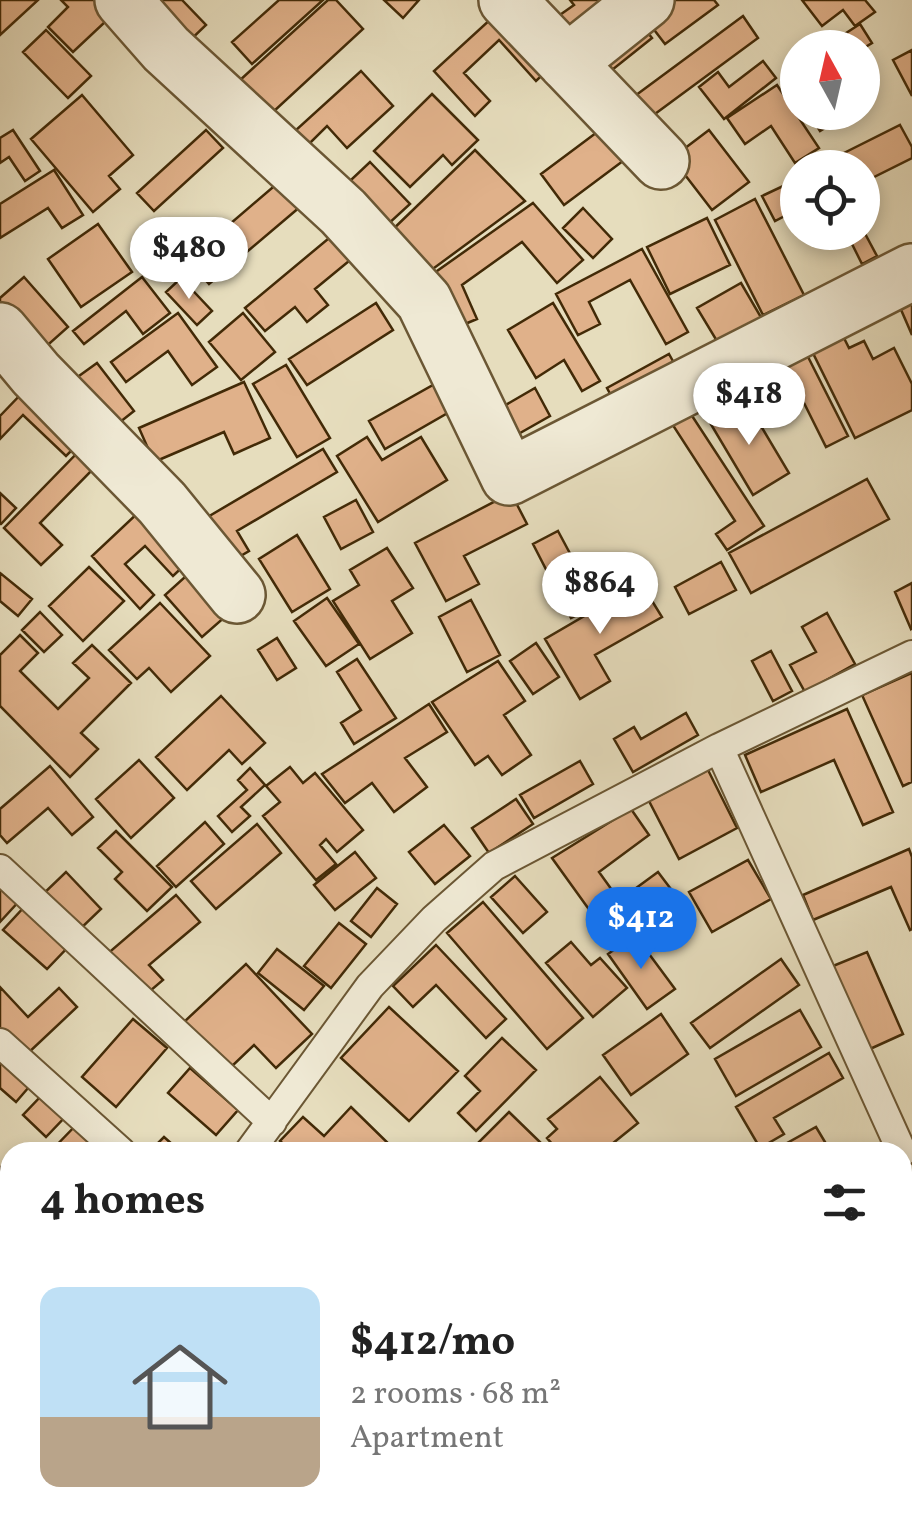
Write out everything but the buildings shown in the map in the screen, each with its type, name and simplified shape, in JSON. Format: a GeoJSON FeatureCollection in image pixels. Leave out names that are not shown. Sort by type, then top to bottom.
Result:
{"type":"FeatureCollection","features":[{"type":"Feature","properties":{"kind":"street"},"geometry":{"type":"LineString","coordinates":[[123,0],[166,49],[343,212],[424,301],[509,477],[912,272]]}},
{"type":"Feature","properties":{"kind":"street"},"geometry":{"type":"LineString","coordinates":[[508,0],[661,161]]}},
{"type":"Feature","properties":{"kind":"street"},"geometry":{"type":"LineString","coordinates":[[567,63],[646,0]]}},
{"type":"Feature","properties":{"kind":"street"},"geometry":{"type":"LineString","coordinates":[[0,331],[36,374],[162,503],[237,596]]}},
{"type":"Feature","properties":{"kind":"lane"},"geometry":{"type":"LineString","coordinates":[[257,1142],[370,986],[434,919],[494,866],[719,748],[912,655]]}},
{"type":"Feature","properties":{"kind":"lane"},"geometry":{"type":"LineString","coordinates":[[719,748],[897,1142]]}},
{"type":"Feature","properties":{"kind":"lane"},"geometry":{"type":"LineString","coordinates":[[0,869],[272,1122]]}},
{"type":"Feature","properties":{"kind":"lane"},"geometry":{"type":"LineString","coordinates":[[0,1043],[110,1142]]}}]}
